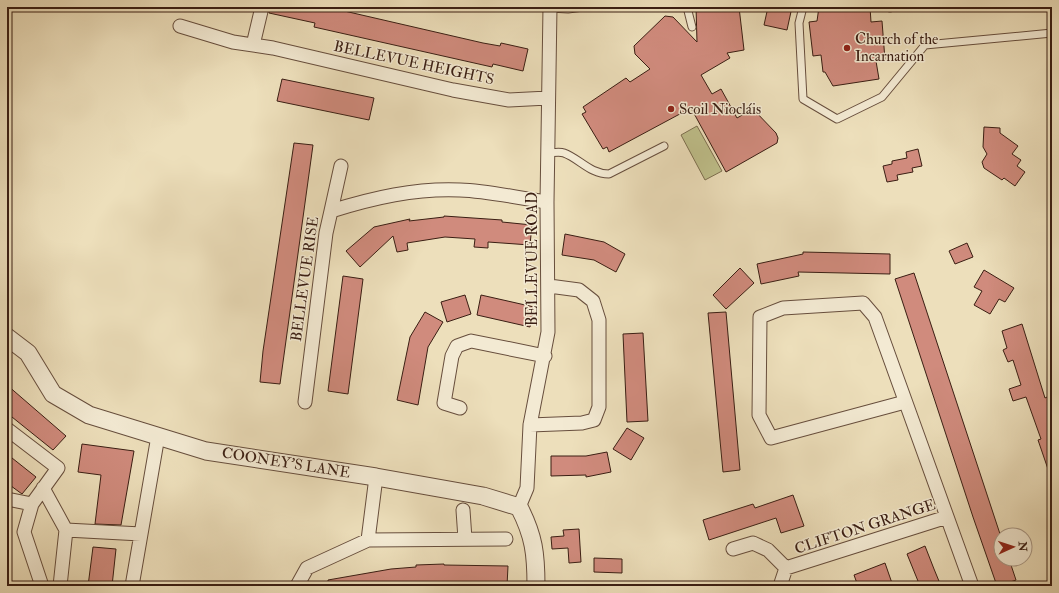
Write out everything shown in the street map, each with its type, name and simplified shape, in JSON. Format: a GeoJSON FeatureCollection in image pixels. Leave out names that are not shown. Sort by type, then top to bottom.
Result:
{"type":"FeatureCollection","features":[{"type":"Feature","properties":{"kind":"street"},"geometry":{"type":"LineString","coordinates":[[253,45],[262,7]]}},
{"type":"Feature","properties":{"kind":"street","name":"BELLEVUE ROAD"},"geometry":{"type":"LineString","coordinates":[[519,507],[527,488],[530,425],[545,356],[548,332],[549,286],[547,202],[550,8]]}},
{"type":"Feature","properties":{"kind":"street","name":"BELLEVUE HEIGHTS"},"geometry":{"type":"LineString","coordinates":[[180,26],[233,42],[274,48],[453,90],[509,100],[548,98]]}},
{"type":"Feature","properties":{"kind":"street"},"geometry":{"type":"LineString","coordinates":[[331,211],[341,166]]}},
{"type":"Feature","properties":{"kind":"street","name":"BELLEVUE RISE"},"geometry":{"type":"LineString","coordinates":[[305,402],[326,233],[331,211],[392,194],[425,190],[460,190],[547,202]]}},
{"type":"Feature","properties":{"kind":"street"},"geometry":{"type":"LineString","coordinates":[[530,425],[582,423],[594,420],[599,406],[599,320],[594,300],[579,290],[549,286]]}},
{"type":"Feature","properties":{"kind":"street","name":"CLIFTON GRANGE"},"geometry":{"type":"LineString","coordinates":[[905,402],[771,438],[759,415],[760,317],[783,308],[863,304],[875,317],[972,586]]}},
{"type":"Feature","properties":{"kind":"street","name":"COONEY'S LANE"},"geometry":{"type":"LineString","coordinates":[[7,337],[28,353],[53,394],[90,415],[206,451],[376,477],[483,496],[519,507]]}},
{"type":"Feature","properties":{"kind":"street"},"geometry":{"type":"LineString","coordinates":[[460,408],[444,403],[452,356],[457,346],[471,341],[545,356]]}},
{"type":"Feature","properties":{"kind":"street"},"geometry":{"type":"LineString","coordinates":[[7,429],[58,468],[32,504],[24,532],[42,586]]}},
{"type":"Feature","properties":{"kind":"street"},"geometry":{"type":"LineString","coordinates":[[132,586],[158,436]]}},
{"type":"Feature","properties":{"kind":"street"},"geometry":{"type":"LineString","coordinates":[[368,540],[376,477]]}},
{"type":"Feature","properties":{"kind":"street"},"geometry":{"type":"LineString","coordinates":[[43,488],[66,530],[60,586]]}},
{"type":"Feature","properties":{"kind":"street"},"geometry":{"type":"LineString","coordinates":[[7,500],[32,504]]}},
{"type":"Feature","properties":{"kind":"street"},"geometry":{"type":"LineString","coordinates":[[519,507],[528,524],[534,542],[536,586]]}},
{"type":"Feature","properties":{"kind":"street"},"geometry":{"type":"LineString","coordinates":[[463,510],[465,539]]}},
{"type":"Feature","properties":{"kind":"street","name":"CLIFTON GRANGE"},"geometry":{"type":"LineString","coordinates":[[780,586],[786,568],[947,517]]}},
{"type":"Feature","properties":{"kind":"street"},"geometry":{"type":"LineString","coordinates":[[66,530],[141,534]]}},
{"type":"Feature","properties":{"kind":"street"},"geometry":{"type":"LineString","coordinates":[[297,586],[307,568],[368,540],[506,539]]}},
{"type":"Feature","properties":{"kind":"street"},"geometry":{"type":"LineString","coordinates":[[733,549],[753,543],[768,550],[786,568]]}},
{"type":"Feature","properties":{"kind":"lane"},"geometry":{"type":"LineString","coordinates":[[550,8],[568,9],[583,7]]}},
{"type":"Feature","properties":{"kind":"lane"},"geometry":{"type":"LineString","coordinates":[[687,7],[692,27]]}},
{"type":"Feature","properties":{"kind":"lane"},"geometry":{"type":"LineString","coordinates":[[803,7],[799,24],[803,99],[837,119],[882,97],[925,45],[1052,34]]}},
{"type":"Feature","properties":{"kind":"lane"},"geometry":{"type":"LineString","coordinates":[[928,7],[936,7]]}},
{"type":"Feature","properties":{"kind":"lane"},"geometry":{"type":"LineString","coordinates":[[548,153],[564,153],[593,171],[601,174],[609,174],[664,146]]}},
{"type":"Feature","properties":{"kind":"green space"},"geometry":{"type":"Polygon","coordinates":[[[697,126],[722,171],[705,180],[681,135],[697,126]]]}},
{"type":"Feature","properties":{"kind":"building"},"geometry":{"type":"Polygon","coordinates":[[[270,7],[327,7],[483,43],[500,46],[501,43],[528,49],[523,71],[493,64],[492,67],[314,27],[315,23],[269,13],[270,7]]]}},
{"type":"Feature","properties":{"kind":"building"},"geometry":{"type":"Polygon","coordinates":[[[696,7],[739,7],[744,50],[727,53],[730,58],[701,75],[712,94],[721,89],[737,118],[753,109],[776,133],[778,138],[777,143],[726,172],[691,108],[609,152],[607,147],[603,149],[582,114],[586,112],[583,107],[626,78],[630,82],[650,69],[635,54],[634,46],[665,16],[673,17],[697,42],[696,7]]]}},
{"type":"Feature","properties":{"kind":"building"},"geometry":{"type":"Polygon","coordinates":[[[768,7],[792,7],[787,30],[764,25],[768,7]]]}},
{"type":"Feature","properties":{"kind":"building","name":"Church of the Incarnation"},"geometry":{"type":"Polygon","coordinates":[[[819,7],[870,7],[871,22],[882,21],[885,60],[876,61],[879,79],[833,86],[825,72],[823,72],[821,55],[813,56],[809,22],[817,21],[819,7]]]}},
{"type":"Feature","properties":{"kind":"building"},"geometry":{"type":"Polygon","coordinates":[[[282,79],[374,98],[369,120],[277,101],[282,79]]]}},
{"type":"Feature","properties":{"kind":"building"},"geometry":{"type":"Polygon","coordinates":[[[984,127],[1000,128],[1000,133],[1018,146],[1012,154],[1021,160],[1017,166],[1025,172],[1015,186],[1004,178],[1002,180],[984,168],[982,162],[987,154],[983,147],[984,127]]]}},
{"type":"Feature","properties":{"kind":"building"},"geometry":{"type":"Polygon","coordinates":[[[294,143],[313,145],[280,384],[260,382],[263,351],[294,143]]]}},
{"type":"Feature","properties":{"kind":"building"},"geometry":{"type":"Polygon","coordinates":[[[918,149],[922,166],[912,168],[913,172],[897,175],[898,180],[887,182],[883,166],[892,164],[892,161],[907,158],[906,152],[918,149]]]}},
{"type":"Feature","properties":{"kind":"building"},"geometry":{"type":"Polygon","coordinates":[[[444,216],[502,220],[502,222],[532,225],[530,245],[488,242],[488,248],[474,247],[475,239],[445,237],[407,243],[408,250],[397,252],[393,236],[360,267],[346,251],[374,227],[410,219],[409,221],[444,216]]]}},
{"type":"Feature","properties":{"kind":"building"},"geometry":{"type":"Polygon","coordinates":[[[565,234],[604,242],[625,254],[616,272],[594,260],[562,255],[565,234]]]}},
{"type":"Feature","properties":{"kind":"building"},"geometry":{"type":"Polygon","coordinates":[[[967,243],[973,257],[955,264],[949,251],[967,243]]]}},
{"type":"Feature","properties":{"kind":"building"},"geometry":{"type":"Polygon","coordinates":[[[803,252],[890,254],[890,274],[798,272],[799,276],[761,284],[757,264],[803,254],[803,252]]]}},
{"type":"Feature","properties":{"kind":"building"},"geometry":{"type":"Polygon","coordinates":[[[740,268],[754,283],[726,309],[713,295],[740,268]]]}},
{"type":"Feature","properties":{"kind":"building"},"geometry":{"type":"Polygon","coordinates":[[[984,270],[1014,288],[1005,302],[999,299],[990,314],[974,305],[982,291],[974,287],[984,270]]]}},
{"type":"Feature","properties":{"kind":"building"},"geometry":{"type":"Polygon","coordinates":[[[914,273],[998,527],[993,527],[993,567],[1012,567],[1016,580],[997,586],[895,279],[914,273]]]}},
{"type":"Feature","properties":{"kind":"building"},"geometry":{"type":"Polygon","coordinates":[[[343,276],[363,279],[348,394],[328,391],[343,276]]]}},
{"type":"Feature","properties":{"kind":"building"},"geometry":{"type":"Polygon","coordinates":[[[465,295],[471,314],[447,322],[441,302],[465,295]]]}},
{"type":"Feature","properties":{"kind":"building"},"geometry":{"type":"Polygon","coordinates":[[[481,295],[534,307],[530,327],[477,315],[481,295]]]}},
{"type":"Feature","properties":{"kind":"building"},"geometry":{"type":"Polygon","coordinates":[[[425,312],[443,322],[428,347],[418,405],[397,400],[410,337],[425,312]]]}},
{"type":"Feature","properties":{"kind":"building"},"geometry":{"type":"Polygon","coordinates":[[[726,312],[740,470],[723,472],[708,313],[726,312]]]}},
{"type":"Feature","properties":{"kind":"building"},"geometry":{"type":"Polygon","coordinates":[[[1022,324],[1045,398],[1047,397],[1052,410],[1052,474],[1050,475],[1038,440],[1041,439],[1026,397],[1013,401],[1009,389],[1021,385],[1013,360],[1008,362],[1003,350],[1007,348],[1002,331],[1022,324]]]}},
{"type":"Feature","properties":{"kind":"building"},"geometry":{"type":"Polygon","coordinates":[[[643,333],[648,421],[627,422],[623,334],[643,333]]]}},
{"type":"Feature","properties":{"kind":"building"},"geometry":{"type":"Polygon","coordinates":[[[7,385],[66,436],[53,450],[7,413],[7,385]]]}},
{"type":"Feature","properties":{"kind":"building"},"geometry":{"type":"Polygon","coordinates":[[[627,428],[644,438],[631,460],[613,449],[627,428]]]}},
{"type":"Feature","properties":{"kind":"building"},"geometry":{"type":"Polygon","coordinates":[[[82,444],[134,451],[121,525],[95,524],[101,475],[78,472],[82,444]]]}},
{"type":"Feature","properties":{"kind":"building"},"geometry":{"type":"Polygon","coordinates":[[[607,452],[611,472],[586,477],[586,475],[551,476],[551,456],[586,456],[607,452]]]}},
{"type":"Feature","properties":{"kind":"building"},"geometry":{"type":"Polygon","coordinates":[[[7,454],[36,477],[22,494],[7,483],[7,454]]]}},
{"type":"Feature","properties":{"kind":"building"},"geometry":{"type":"Polygon","coordinates":[[[793,495],[804,526],[781,533],[776,518],[709,540],[703,520],[753,504],[755,508],[793,495]]]}},
{"type":"Feature","properties":{"kind":"building"},"geometry":{"type":"Polygon","coordinates":[[[579,529],[581,562],[569,563],[568,548],[552,549],[551,537],[564,536],[563,530],[579,529]]]}},
{"type":"Feature","properties":{"kind":"building"},"geometry":{"type":"Polygon","coordinates":[[[925,546],[941,586],[920,586],[907,554],[925,546]]]}},
{"type":"Feature","properties":{"kind":"building"},"geometry":{"type":"Polygon","coordinates":[[[93,547],[116,549],[112,586],[88,586],[93,547]]]}},
{"type":"Feature","properties":{"kind":"building"},"geometry":{"type":"Polygon","coordinates":[[[594,558],[622,559],[622,573],[594,572],[594,558]]]}},
{"type":"Feature","properties":{"kind":"building"},"geometry":{"type":"Polygon","coordinates":[[[885,563],[893,586],[858,586],[854,575],[885,563]]]}},
{"type":"Feature","properties":{"kind":"building"},"geometry":{"type":"Polygon","coordinates":[[[444,564],[508,566],[507,586],[328,586],[328,580],[391,569],[416,567],[416,565],[444,564]]]}},
{"type":"Feature","properties":{"kind":"place","name":"Church of the Incarnation"},"geometry":{"type":"Point","coordinates":[847,48]}},
{"type":"Feature","properties":{"kind":"place","name":"Scoil Niocláis"},"geometry":{"type":"Point","coordinates":[671,109]}}]}
